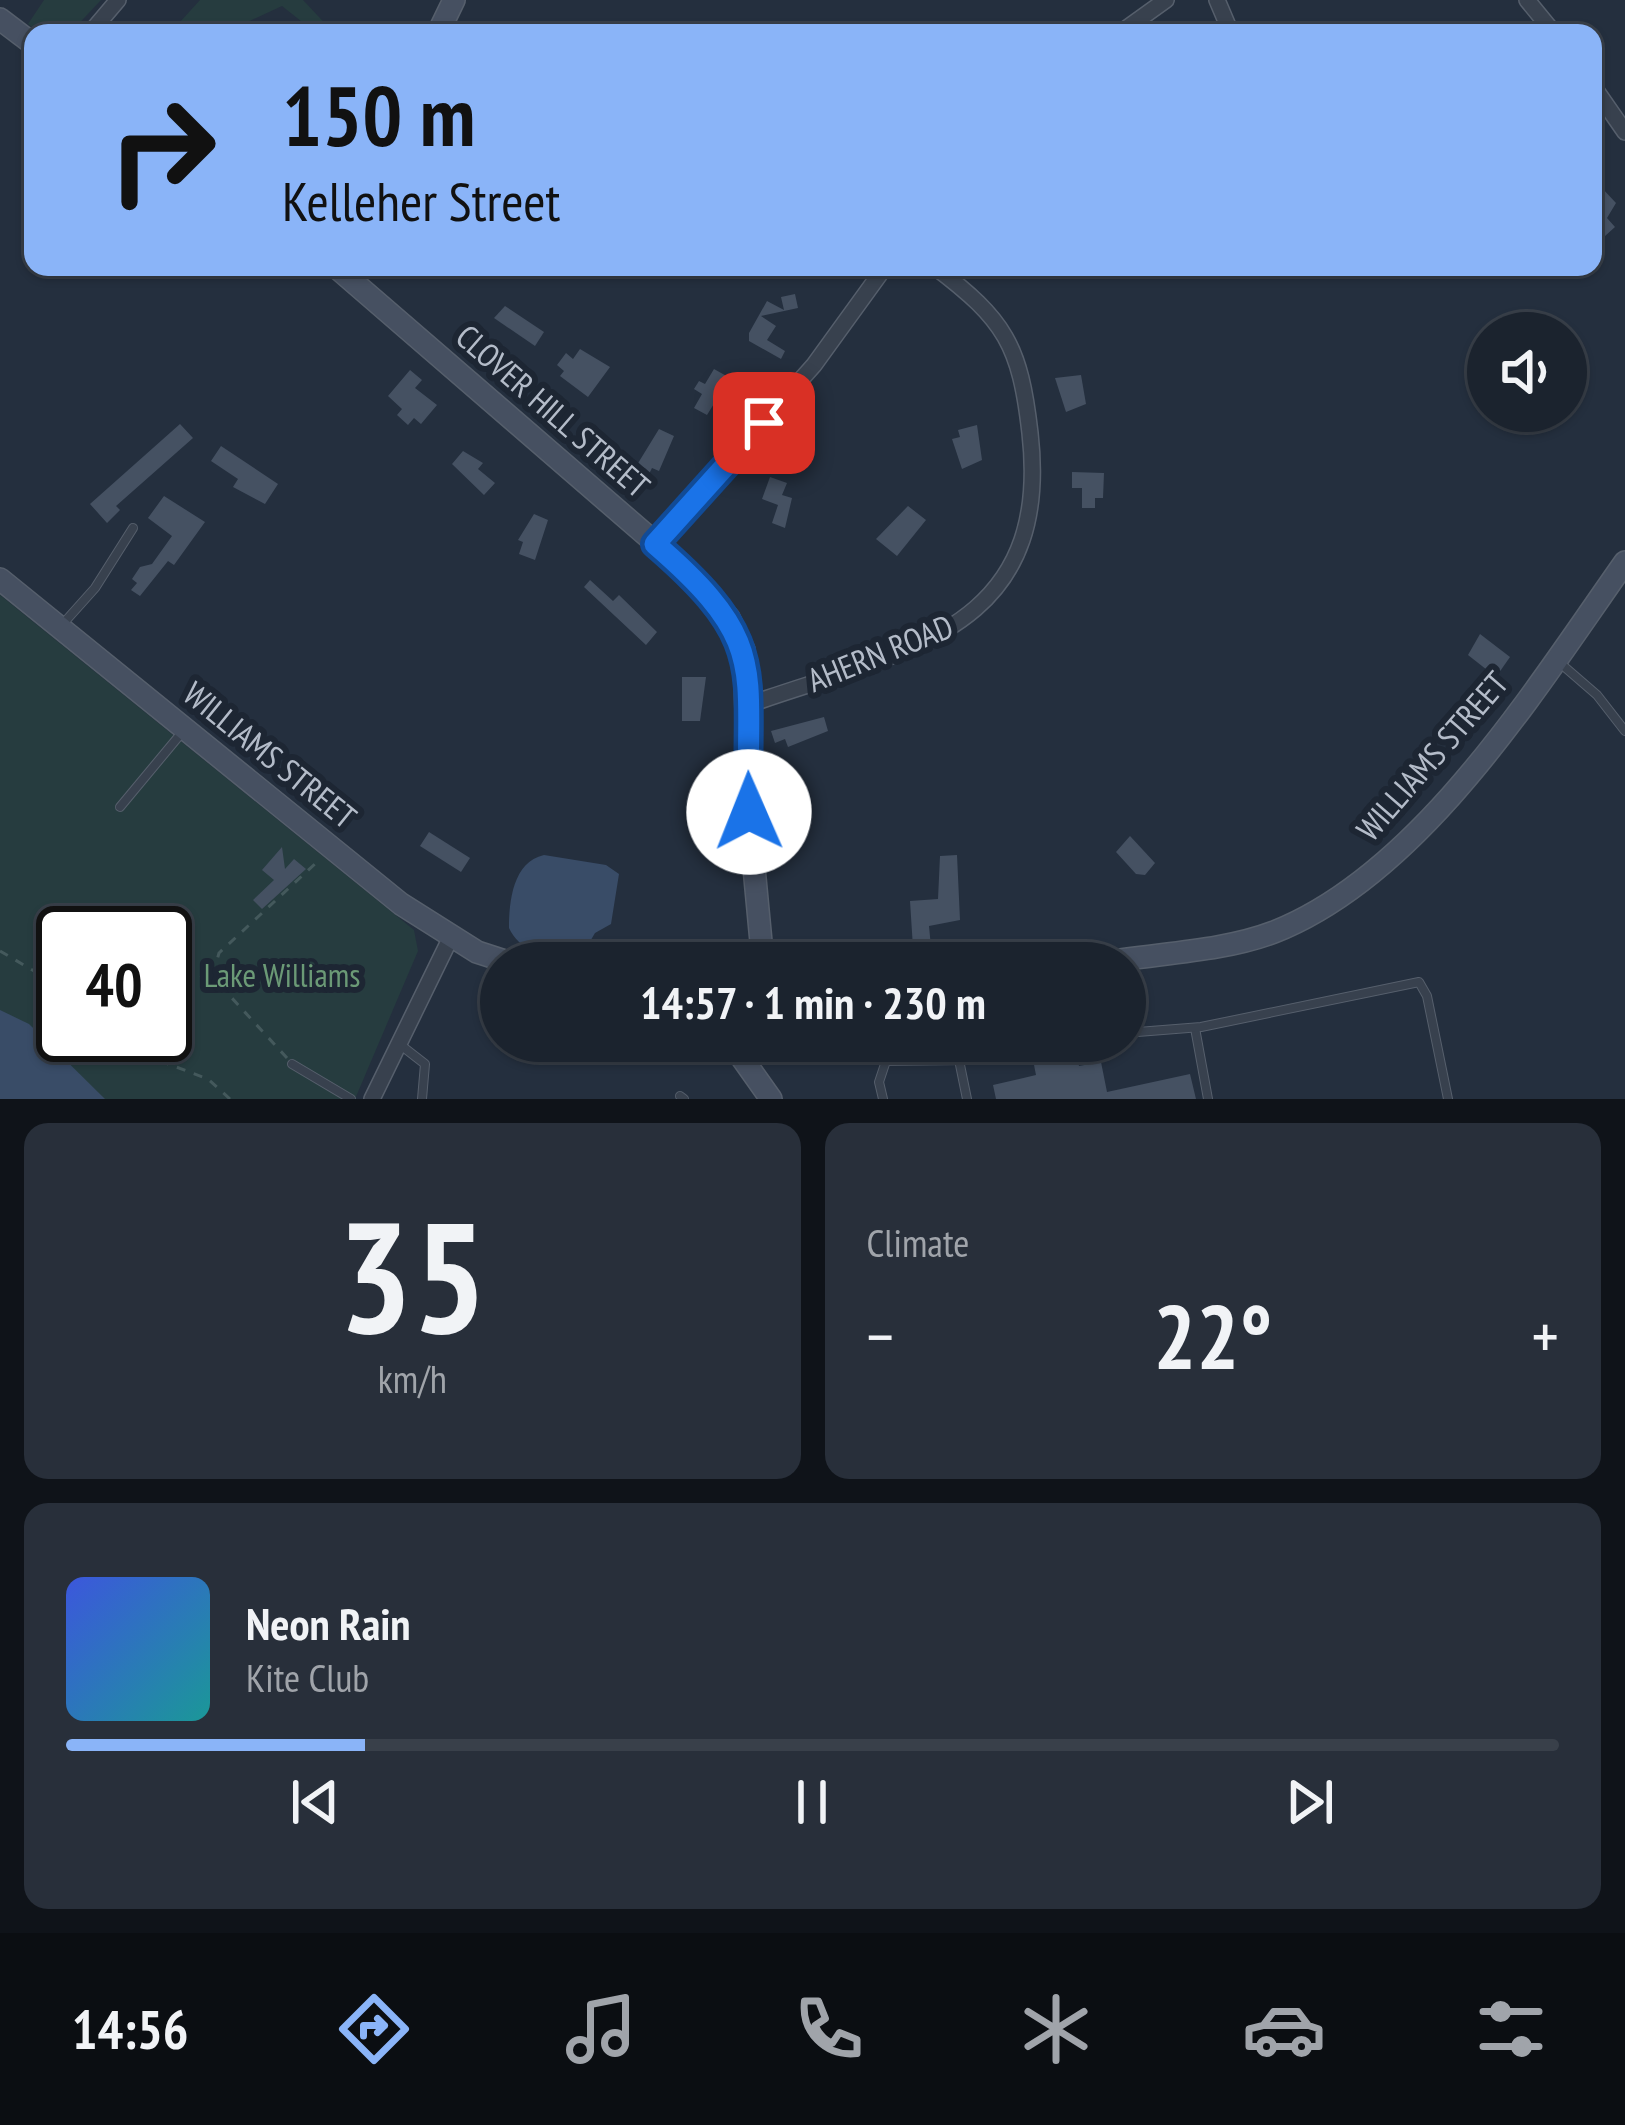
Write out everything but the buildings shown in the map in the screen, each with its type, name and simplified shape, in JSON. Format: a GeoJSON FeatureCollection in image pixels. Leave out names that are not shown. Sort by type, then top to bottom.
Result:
{"type":"FeatureCollection","features":[{"type":"Feature","properties":{"kind":"street"},"geometry":{"type":"LineString","coordinates":[[98,24],[118,0]]}},
{"type":"Feature","properties":{"kind":"street"},"geometry":{"type":"LineString","coordinates":[[1133,24],[1166,0]]}},
{"type":"Feature","properties":{"kind":"street"},"geometry":{"type":"LineString","coordinates":[[1527,0],[1547,24]]}},
{"type":"Feature","properties":{"kind":"street"},"geometry":{"type":"LineString","coordinates":[[0,19],[24,37]]}},
{"type":"Feature","properties":{"kind":"street"},"geometry":{"type":"LineString","coordinates":[[1602,99],[1625,132]]}},
{"type":"Feature","properties":{"kind":"street","name":"CLOVER HILL STREET"},"geometry":{"type":"LineString","coordinates":[[346,276],[703,586],[735,628],[744,650],[750,825],[761,942]]}},
{"type":"Feature","properties":{"kind":"street"},"geometry":{"type":"LineString","coordinates":[[655,544],[814,365],[878,276]]}},
{"type":"Feature","properties":{"kind":"street","name":"AHERN ROAD"},"geometry":{"type":"LineString","coordinates":[[748,705],[956,626],[1000,585],[1027,535],[1035,478],[1019,358],[994,314],[945,276]]}},
{"type":"Feature","properties":{"kind":"street","name":"WILLIAMS STREET"},"geometry":{"type":"LineString","coordinates":[[1146,955],[1267,934],[1369,878],[1426,823],[1556,660],[1625,562]]}},
{"type":"Feature","properties":{"kind":"street","name":"WILLIAMS STREET"},"geometry":{"type":"LineString","coordinates":[[0,579],[401,904],[451,937],[480,950]]}},
{"type":"Feature","properties":{"kind":"street"},"geometry":{"type":"LineString","coordinates":[[372,1099],[451,937]]}},
{"type":"Feature","properties":{"kind":"street"},"geometry":{"type":"LineString","coordinates":[[746,1062],[771,1099]]}},
{"type":"Feature","properties":{"kind":"lane"},"geometry":{"type":"LineString","coordinates":[[59,628],[95,588],[133,529]]}},
{"type":"Feature","properties":{"kind":"lane"},"geometry":{"type":"LineString","coordinates":[[1556,660],[1597,695],[1625,731]]}},
{"type":"Feature","properties":{"kind":"lane"},"geometry":{"type":"LineString","coordinates":[[120,807],[185,729]]}},
{"type":"Feature","properties":{"kind":"lane"},"geometry":{"type":"LineString","coordinates":[[1146,1032],[1195,1028],[1419,982],[1427,996],[1448,1099]]}},
{"type":"Feature","properties":{"kind":"lane"},"geometry":{"type":"LineString","coordinates":[[1195,1028],[1208,1099]]}},
{"type":"Feature","properties":{"kind":"lane"},"geometry":{"type":"LineString","coordinates":[[396,1042],[425,1064],[422,1099]]}},
{"type":"Feature","properties":{"kind":"lane"},"geometry":{"type":"LineString","coordinates":[[883,1099],[879,1082],[886,1062]]}},
{"type":"Feature","properties":{"kind":"lane"},"geometry":{"type":"LineString","coordinates":[[959,1062],[968,1099]]}},
{"type":"Feature","properties":{"kind":"lane"},"geometry":{"type":"LineString","coordinates":[[292,1064],[350,1099]]}},
{"type":"Feature","properties":{"kind":"path"},"geometry":{"type":"LineString","coordinates":[[292,1064],[217,974],[219,953],[316,862]]}},
{"type":"Feature","properties":{"kind":"path"},"geometry":{"type":"LineString","coordinates":[[0,951],[36,972]]}},
{"type":"Feature","properties":{"kind":"path"},"geometry":{"type":"LineString","coordinates":[[192,980],[217,974]]}},
{"type":"Feature","properties":{"kind":"path"},"geometry":{"type":"LineString","coordinates":[[161,1062],[208,1079],[230,1099]]}},
{"type":"Feature","properties":{"kind":"green space"},"geometry":{"type":"Polygon","coordinates":[[[44,0],[101,0],[78,24],[28,24],[44,0]]]}},
{"type":"Feature","properties":{"kind":"green space"},"geometry":{"type":"Polygon","coordinates":[[[200,0],[303,0],[326,24],[305,24],[282,6],[243,24],[178,24],[200,0]]]}},
{"type":"Feature","properties":{"kind":"green space","name":"Lake Williams"},"geometry":{"type":"Polygon","coordinates":[[[0,595],[414,930],[418,951],[355,1099],[0,1099],[0,595]]]}},
{"type":"Feature","properties":{"kind":"water"},"geometry":{"type":"Polygon","coordinates":[[[544,855],[606,865],[619,874],[611,924],[590,942],[520,942],[509,928],[512,895],[519,874],[544,855]]]}},
{"type":"Feature","properties":{"kind":"water"},"geometry":{"type":"Polygon","coordinates":[[[0,1010],[36,1031],[36,1062],[68,1062],[105,1099],[0,1099],[0,1010]]]}},
{"type":"Feature","properties":{"kind":"route"},"geometry":{"type":"LineString","coordinates":[[749,812],[748,692],[741,638],[703,586],[655,544],[764,423]]}}]}
